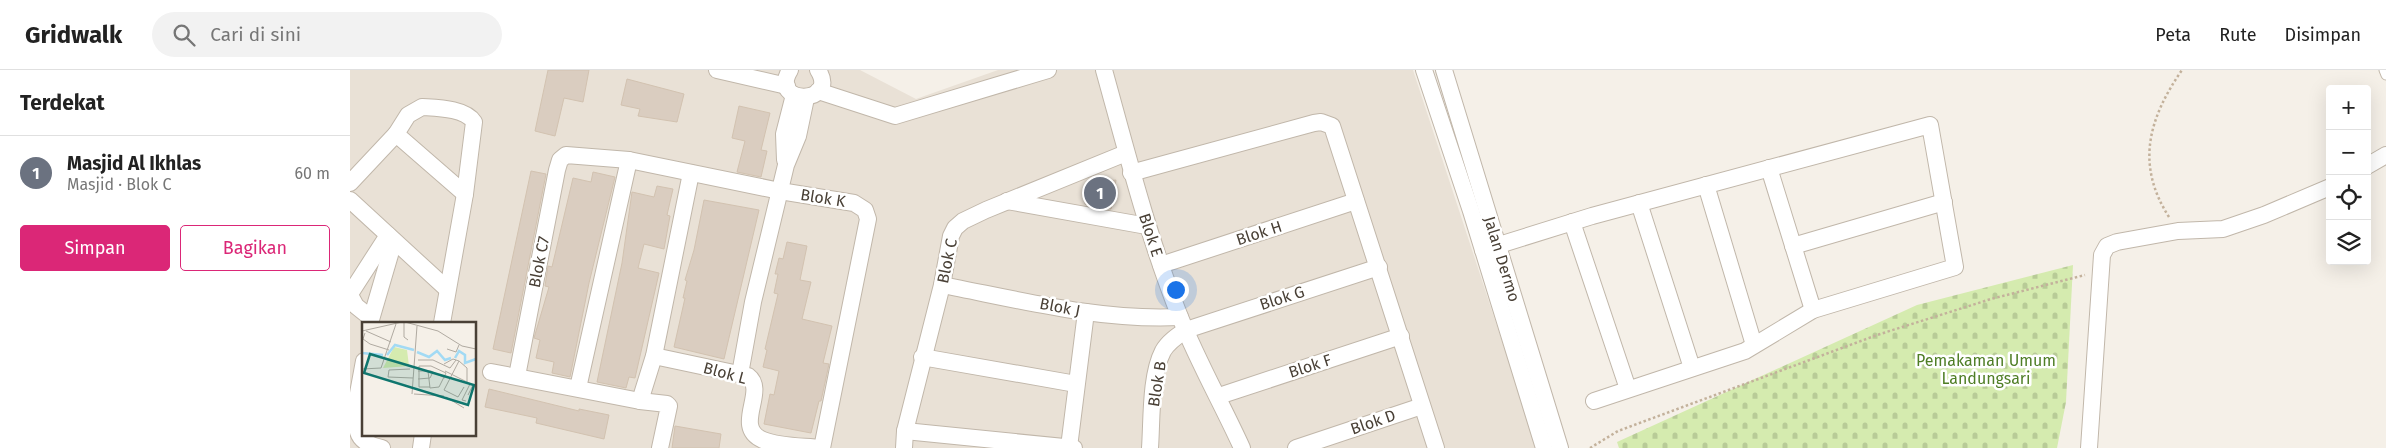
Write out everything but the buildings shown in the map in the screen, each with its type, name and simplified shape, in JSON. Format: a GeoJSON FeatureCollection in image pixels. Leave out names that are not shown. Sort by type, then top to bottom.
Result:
{"type":"FeatureCollection","features":[{"type":"Feature","properties":{"kind":"street"},"geometry":{"type":"LineString","coordinates":[[717,70],[799,88],[895,116],[1048,70]]}},
{"type":"Feature","properties":{"kind":"street"},"geometry":{"type":"LineString","coordinates":[[799,88],[822,80],[818,70]]}},
{"type":"Feature","properties":{"kind":"street"},"geometry":{"type":"LineString","coordinates":[[1092,70],[1126,153]]}},
{"type":"Feature","properties":{"kind":"street","name":"Blok E"},"geometry":{"type":"LineString","coordinates":[[1104,70],[1131,173],[1161,265],[1183,324],[1219,396],[1242,448]]}},
{"type":"Feature","properties":{"kind":"street"},"geometry":{"type":"LineString","coordinates":[[1424,70],[1478,209]]}},
{"type":"Feature","properties":{"kind":"street","name":"Jalan Dermo"},"geometry":{"type":"LineString","coordinates":[[1444,70],[1478,209],[1560,448]]}},
{"type":"Feature","properties":{"kind":"street"},"geometry":{"type":"LineString","coordinates":[[740,374],[754,302],[786,164],[798,136],[799,88]]}},
{"type":"Feature","properties":{"kind":"street"},"geometry":{"type":"LineString","coordinates":[[350,183],[396,134],[408,116],[422,107],[441,108],[471,118],[474,133],[442,322]]}},
{"type":"Feature","properties":{"kind":"street"},"geometry":{"type":"LineString","coordinates":[[1131,173],[1321,122],[1332,126],[1436,448]]}},
{"type":"Feature","properties":{"kind":"street"},"geometry":{"type":"LineString","coordinates":[[1544,448],[1490,248],[1572,222],[1930,125],[1956,267],[1813,310],[1754,345],[1594,401]]}},
{"type":"Feature","properties":{"kind":"street"},"geometry":{"type":"LineString","coordinates":[[396,134],[465,194]]}},
{"type":"Feature","properties":{"kind":"street","name":"Blok C"},"geometry":{"type":"LineString","coordinates":[[904,448],[905,430],[922,357],[942,285],[951,236],[955,228],[963,221],[1007,201],[1126,153]]}},
{"type":"Feature","properties":{"kind":"street","name":"Blok K"},"geometry":{"type":"LineString","coordinates":[[570,154],[629,160],[780,190],[854,202],[865,210],[868,218],[822,448]]}},
{"type":"Feature","properties":{"kind":"street","name":"Blok C7"},"geometry":{"type":"LineString","coordinates":[[518,376],[557,170],[562,157],[570,154]]}},
{"type":"Feature","properties":{"kind":"street"},"geometry":{"type":"LineString","coordinates":[[2371,164],[2386,155]]}},
{"type":"Feature","properties":{"kind":"street"},"geometry":{"type":"LineString","coordinates":[[578,388],[629,160]]}},
{"type":"Feature","properties":{"kind":"street"},"geometry":{"type":"LineString","coordinates":[[1769,168],[1813,310]]}},
{"type":"Feature","properties":{"kind":"street"},"geometry":{"type":"LineString","coordinates":[[640,401],[654,356],[691,173]]}},
{"type":"Feature","properties":{"kind":"street"},"geometry":{"type":"LineString","coordinates":[[1706,185],[1754,345]]}},
{"type":"Feature","properties":{"kind":"street"},"geometry":{"type":"LineString","coordinates":[[2089,448],[2102,254],[2107,246],[2117,242],[2178,231],[2223,229],[2264,215],[2326,189]]}},
{"type":"Feature","properties":{"kind":"street"},"geometry":{"type":"LineString","coordinates":[[350,200],[447,289]]}},
{"type":"Feature","properties":{"kind":"street"},"geometry":{"type":"LineString","coordinates":[[1007,201],[1147,226]]}},
{"type":"Feature","properties":{"kind":"street","name":"Blok H"},"geometry":{"type":"LineString","coordinates":[[1161,265],[1356,201]]}},
{"type":"Feature","properties":{"kind":"street"},"geometry":{"type":"LineString","coordinates":[[1792,246],[1944,202]]}},
{"type":"Feature","properties":{"kind":"street"},"geometry":{"type":"LineString","coordinates":[[1640,203],[1692,368]]}},
{"type":"Feature","properties":{"kind":"street"},"geometry":{"type":"LineString","coordinates":[[1572,222],[1628,390]]}},
{"type":"Feature","properties":{"kind":"street"},"geometry":{"type":"LineString","coordinates":[[371,321],[356,306],[350,295],[391,238]]}},
{"type":"Feature","properties":{"kind":"street"},"geometry":{"type":"LineString","coordinates":[[371,321],[391,238]]}},
{"type":"Feature","properties":{"kind":"street","name":"Blok G"},"geometry":{"type":"LineString","coordinates":[[1183,324],[1379,267]]}},
{"type":"Feature","properties":{"kind":"street","name":"Blok J"},"geometry":{"type":"LineString","coordinates":[[942,285],[1086,312],[1183,324]]}},
{"type":"Feature","properties":{"kind":"street"},"geometry":{"type":"LineString","coordinates":[[905,430],[1071,448],[1076,384],[1086,312]]}},
{"type":"Feature","properties":{"kind":"street","name":"Blok B"},"geometry":{"type":"LineString","coordinates":[[1150,448],[1157,370],[1163,352],[1183,324]]}},
{"type":"Feature","properties":{"kind":"street","name":"Blok F"},"geometry":{"type":"LineString","coordinates":[[1219,396],[1401,336]]}},
{"type":"Feature","properties":{"kind":"street","name":"Blok L"},"geometry":{"type":"LineString","coordinates":[[654,356],[740,374],[754,380],[756,387],[750,412],[750,427],[759,438],[771,442],[822,448]]}},
{"type":"Feature","properties":{"kind":"street"},"geometry":{"type":"LineString","coordinates":[[922,357],[1076,384]]}},
{"type":"Feature","properties":{"kind":"street"},"geometry":{"type":"LineString","coordinates":[[362,367],[353,396],[359,437],[372,446],[382,448]]}},
{"type":"Feature","properties":{"kind":"street"},"geometry":{"type":"LineString","coordinates":[[492,372],[669,406],[660,448]]}},
{"type":"Feature","properties":{"kind":"street","name":"Blok D"},"geometry":{"type":"LineString","coordinates":[[1296,448],[1422,406]]}},
{"type":"Feature","properties":{"kind":"lane"},"geometry":{"type":"LineString","coordinates":[[2384,70],[2386,75]]}},
{"type":"Feature","properties":{"kind":"path"},"geometry":{"type":"LineString","coordinates":[[2178,231],[2166,213],[2153,184],[2148,166],[2148,147],[2163,98],[2182,70]]}},
{"type":"Feature","properties":{"kind":"path"},"geometry":{"type":"LineString","coordinates":[[1590,448],[1626,428],[1877,335],[1991,299],[2102,272]]}},
{"type":"Feature","properties":{"kind":"shaded area"},"geometry":{"type":"Polygon","coordinates":[[[350,70],[860,70],[916,99],[998,70],[1413,70],[1537,448],[350,448],[350,70]]]}},
{"type":"Feature","properties":{"kind":"green space","name":"Pemakaman Umum Landungsari"},"geometry":{"type":"Polygon","coordinates":[[[2073,265],[2066,402],[2057,448],[1619,448],[1617,442],[1917,305],[2073,265]]]}},
{"type":"Feature","properties":{"kind":"place","name":"Masjid Al Ikhlas"},"geometry":{"type":"Point","coordinates":[1100,193]}}]}
